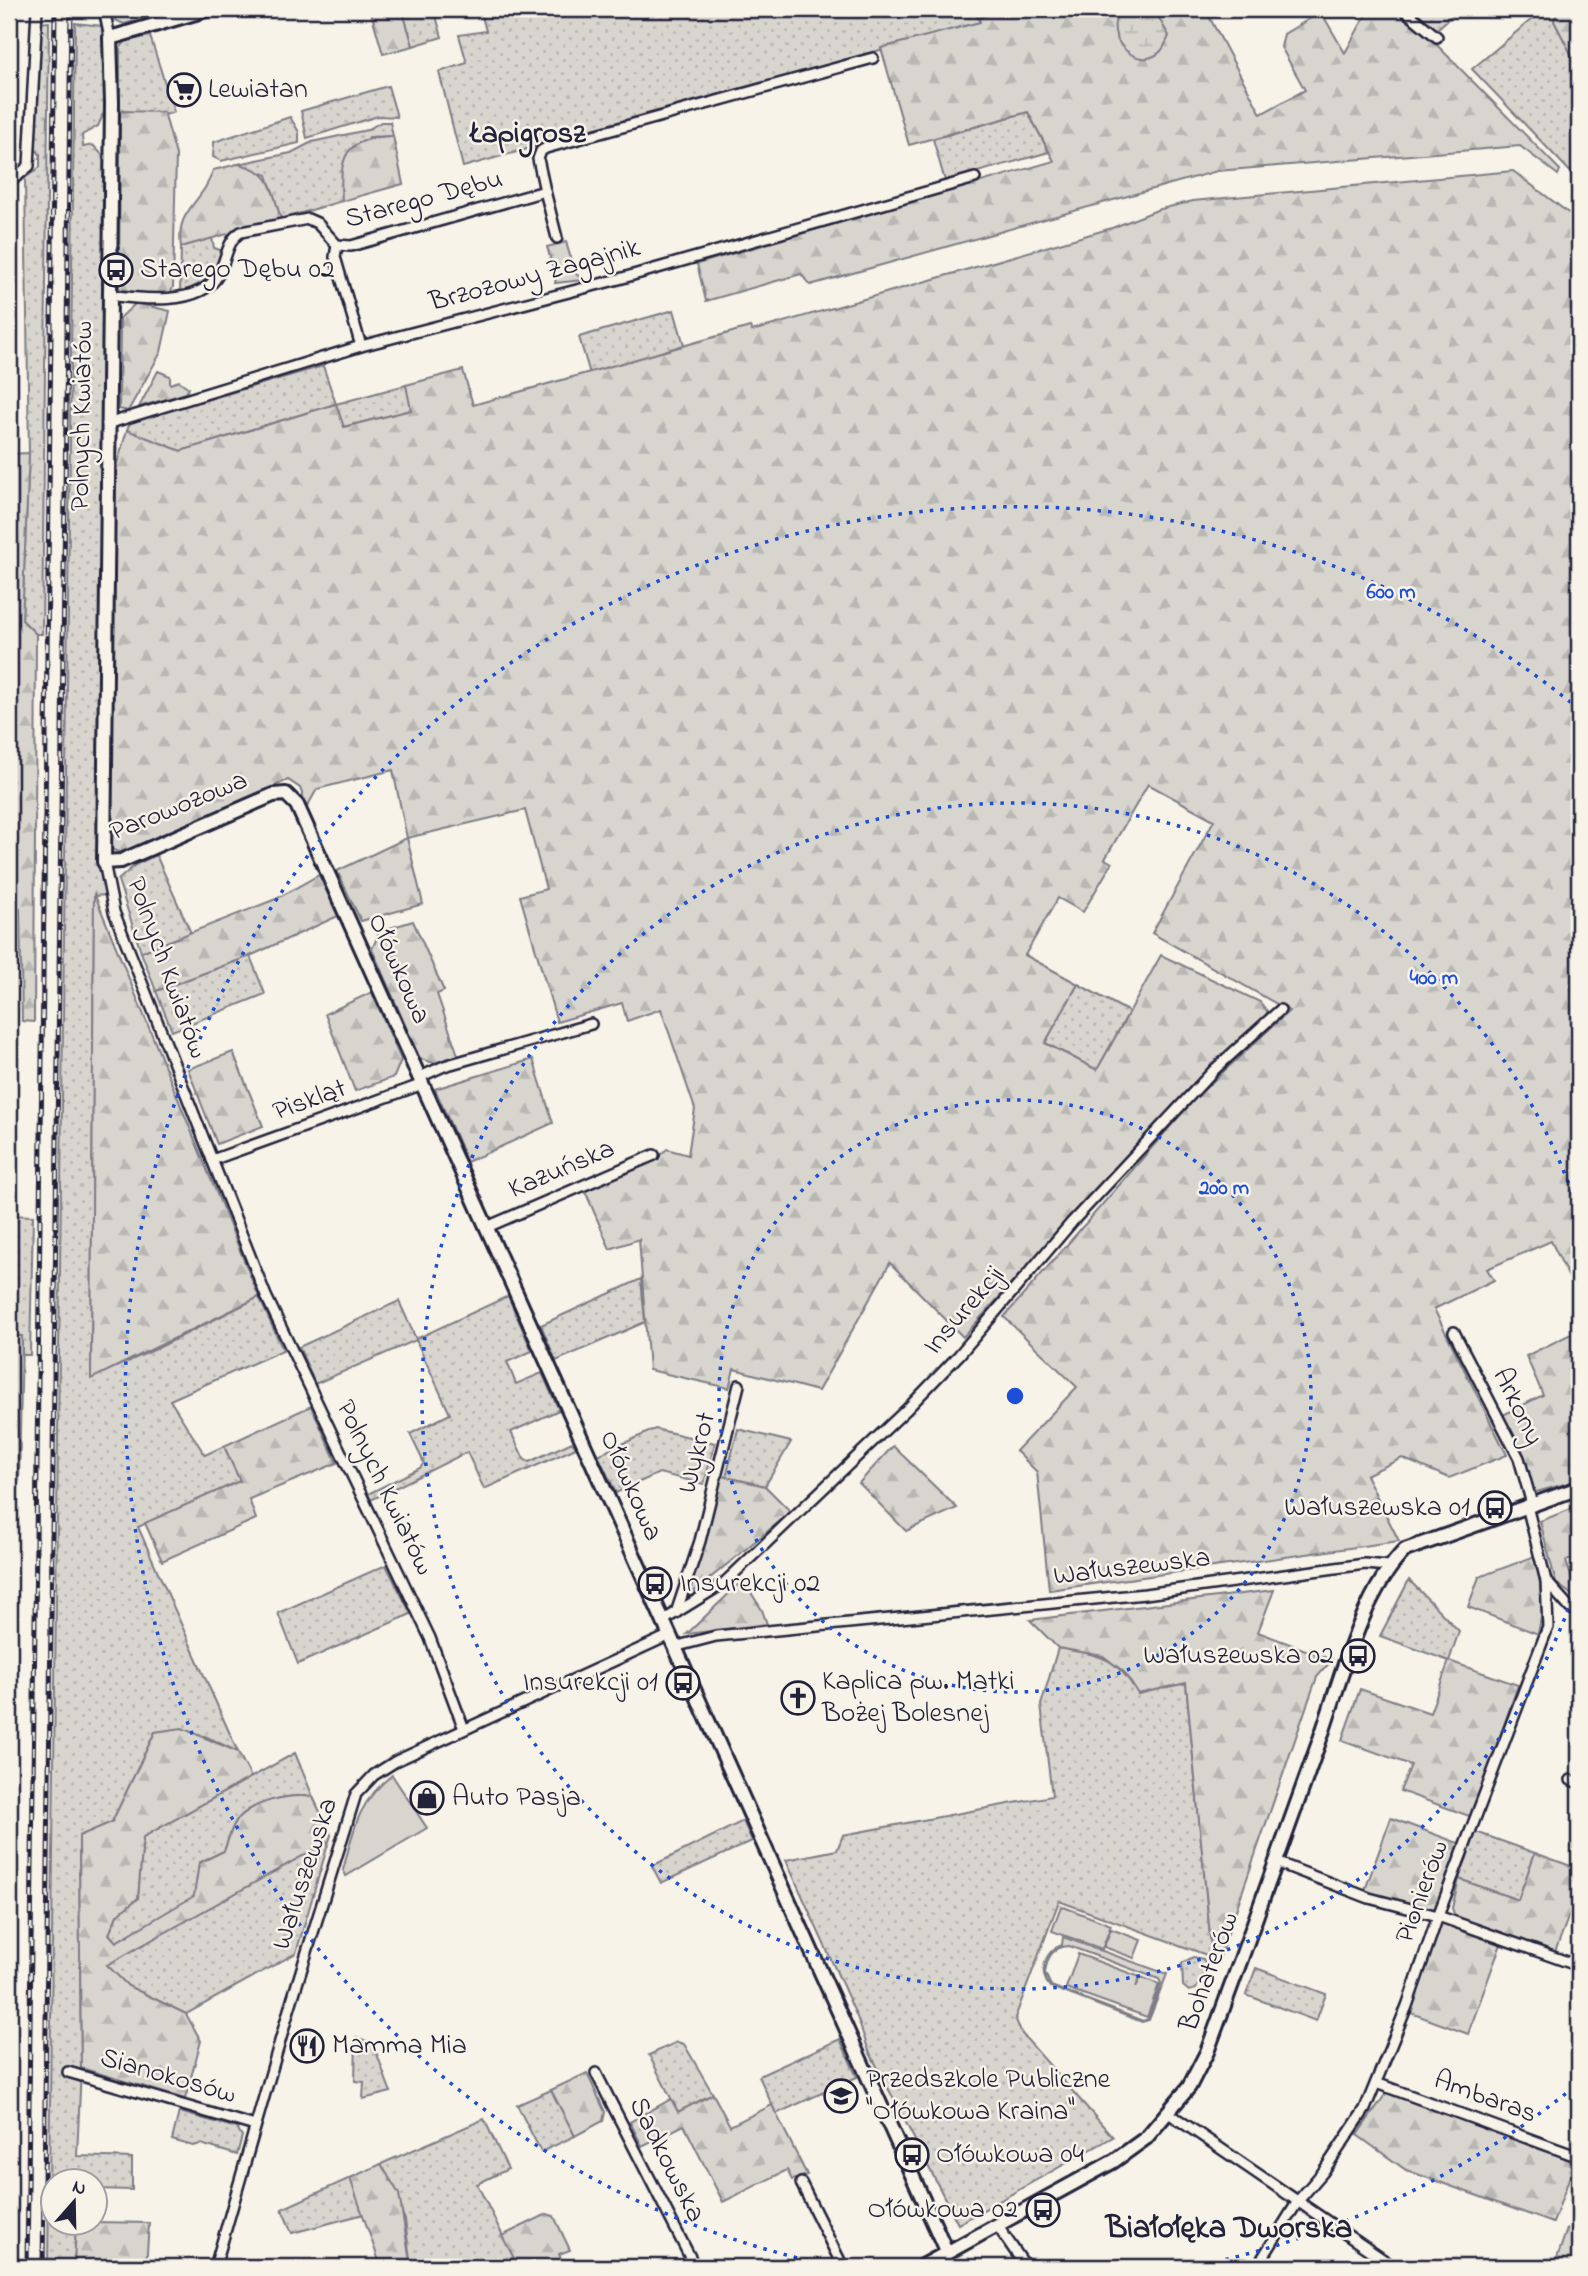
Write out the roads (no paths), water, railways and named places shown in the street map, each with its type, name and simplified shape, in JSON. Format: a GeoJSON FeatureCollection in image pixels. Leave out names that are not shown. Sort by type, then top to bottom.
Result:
{"type":"FeatureCollection","features":[{"type":"Feature","properties":{"kind":"street"},"geometry":{"type":"LineString","coordinates":[[9,183],[29,166],[37,9]]}},
{"type":"Feature","properties":{"kind":"street"},"geometry":{"type":"LineString","coordinates":[[104,9],[110,38],[209,9]]}},
{"type":"Feature","properties":{"kind":"street"},"geometry":{"type":"LineString","coordinates":[[1403,9],[1437,37]]}},
{"type":"Feature","properties":{"kind":"street","name":"Polnych Kwiatów"},"geometry":{"type":"LineString","coordinates":[[110,38],[112,103],[104,862],[114,912],[266,1297],[430,1638],[464,1728]]}},
{"type":"Feature","properties":{"kind":"street","name":"Starego Dębu"},"geometry":{"type":"LineString","coordinates":[[557,238],[538,159],[541,151],[546,148],[873,58]]}},
{"type":"Feature","properties":{"kind":"street","name":"Brzozowy Zagajnik"},"geometry":{"type":"LineString","coordinates":[[107,424],[361,346],[619,279],[975,178]]}},
{"type":"Feature","properties":{"kind":"street","name":"Starego Dębu"},"geometry":{"type":"LineString","coordinates":[[109,295],[174,299],[191,293],[213,282],[233,237],[297,219],[317,223],[337,245],[351,246],[545,191]]}},
{"type":"Feature","properties":{"kind":"street"},"geometry":{"type":"LineString","coordinates":[[337,245],[335,257],[361,346]]}},
{"type":"Feature","properties":{"kind":"street","name":"Ołówkowa"},"geometry":{"type":"LineString","coordinates":[[272,795],[286,794],[298,804],[947,2253]]}},
{"type":"Feature","properties":{"kind":"street","name":"Parowozowa"},"geometry":{"type":"LineString","coordinates":[[104,862],[121,861],[272,795]]}},
{"type":"Feature","properties":{"kind":"street","name":"Insurekcji"},"geometry":{"type":"LineString","coordinates":[[664,1620],[724,1583],[765,1547],[907,1409],[959,1355],[1072,1222],[1214,1070],[1280,1010]]}},
{"type":"Feature","properties":{"kind":"street","name":"Piskląt"},"geometry":{"type":"LineString","coordinates":[[212,1160],[422,1080],[444,1066],[591,1024]]}},
{"type":"Feature","properties":{"kind":"street","name":"Kazuńska"},"geometry":{"type":"LineString","coordinates":[[487,1227],[654,1155]]}},
{"type":"Feature","properties":{"kind":"street","name":"Arkony"},"geometry":{"type":"LineString","coordinates":[[1454,1332],[1519,1458],[1530,1505]]}},
{"type":"Feature","properties":{"kind":"street","name":"Wykrot"},"geometry":{"type":"LineString","coordinates":[[676,1613],[700,1541],[739,1385]]}},
{"type":"Feature","properties":{"kind":"street"},"geometry":{"type":"LineString","coordinates":[[1389,1566],[1405,1550],[1579,1488]]}},
{"type":"Feature","properties":{"kind":"street","name":"Pionierów"},"geometry":{"type":"LineString","coordinates":[[1257,2267],[1298,2201],[1323,2172],[1365,2109],[1548,1628],[1546,1581],[1530,1505]]}},
{"type":"Feature","properties":{"kind":"street","name":"Wałuszewska"},"geometry":{"type":"LineString","coordinates":[[215,2267],[356,1794],[374,1775],[396,1761],[464,1728],[672,1641],[1145,1594],[1365,1564],[1389,1566]]}},
{"type":"Feature","properties":{"kind":"street","name":"Bohaterów"},"geometry":{"type":"LineString","coordinates":[[921,2267],[1114,2161],[1146,2138],[1170,2114],[1207,2052],[1375,1590],[1389,1566]]}},
{"type":"Feature","properties":{"kind":"street"},"geometry":{"type":"LineString","coordinates":[[1546,1581],[1570,1608],[1579,1612]]}},
{"type":"Feature","properties":{"kind":"street"},"geometry":{"type":"LineString","coordinates":[[1276,1862],[1369,1898],[1438,1916],[1579,1966]]}},
{"type":"Feature","properties":{"kind":"street","name":"Sianokosów"},"geometry":{"type":"LineString","coordinates":[[68,2072],[255,2126]]}},
{"type":"Feature","properties":{"kind":"street","name":"Sadkowska"},"geometry":{"type":"LineString","coordinates":[[596,2073],[695,2267]]}},
{"type":"Feature","properties":{"kind":"street","name":"Ambaras"},"geometry":{"type":"LineString","coordinates":[[1376,2083],[1579,2157]]}},
{"type":"Feature","properties":{"kind":"street"},"geometry":{"type":"LineString","coordinates":[[1170,2114],[1394,2267]]}},
{"type":"Feature","properties":{"kind":"street"},"geometry":{"type":"LineString","coordinates":[[801,2183],[843,2267]]}},
{"type":"Feature","properties":{"kind":"street"},"geometry":{"type":"LineString","coordinates":[[997,2225],[1026,2267]]}},
{"type":"Feature","properties":{"kind":"railway"},"geometry":{"type":"LineString","coordinates":[[27,2267],[55,9]]}},
{"type":"Feature","properties":{"kind":"railway"},"geometry":{"type":"LineString","coordinates":[[43,2267],[71,9]]}},
{"type":"Feature","properties":{"kind":"place","name":"Lewiatan"},"geometry":{"type":"Point","coordinates":[184,90]}},
{"type":"Feature","properties":{"kind":"place","name":"Starego Dębu 02"},"geometry":{"type":"Point","coordinates":[116,270]}},
{"type":"Feature","properties":{"kind":"place","name":"Wałuszewska 01"},"geometry":{"type":"Point","coordinates":[1495,1508]}},
{"type":"Feature","properties":{"kind":"place","name":"Insurekcji 02"},"geometry":{"type":"Point","coordinates":[655,1584]}},
{"type":"Feature","properties":{"kind":"place","name":"Wałuszewska 02"},"geometry":{"type":"Point","coordinates":[1358,1656]}},
{"type":"Feature","properties":{"kind":"place","name":"Insurekcji 01"},"geometry":{"type":"Point","coordinates":[683,1683]}},
{"type":"Feature","properties":{"kind":"place","name":"Kaplica pw. Matki Bożej Bolesnej"},"geometry":{"type":"Point","coordinates":[798,1698]}},
{"type":"Feature","properties":{"kind":"place","name":"Auto Pasja"},"geometry":{"type":"Point","coordinates":[427,1798]}},
{"type":"Feature","properties":{"kind":"place","name":"Mamma Mia"},"geometry":{"type":"Point","coordinates":[307,2046]}},
{"type":"Feature","properties":{"kind":"place","name":"Przedszkole Publiczne \"Ołówkowa Kraina\""},"geometry":{"type":"Point","coordinates":[841,2096]}},
{"type":"Feature","properties":{"kind":"place","name":"Ołówkowa 04"},"geometry":{"type":"Point","coordinates":[912,2155]}},
{"type":"Feature","properties":{"kind":"place","name":"Ołówkowa 02"},"geometry":{"type":"Point","coordinates":[1043,2210]}},
{"type":"Feature","properties":{"kind":"district","name":"Łapigrosz"},"geometry":{"type":"Point","coordinates":[528,135]}},
{"type":"Feature","properties":{"kind":"district","name":"Białołęka Dworska"},"geometry":{"type":"Point","coordinates":[1229,2229]}}]}
